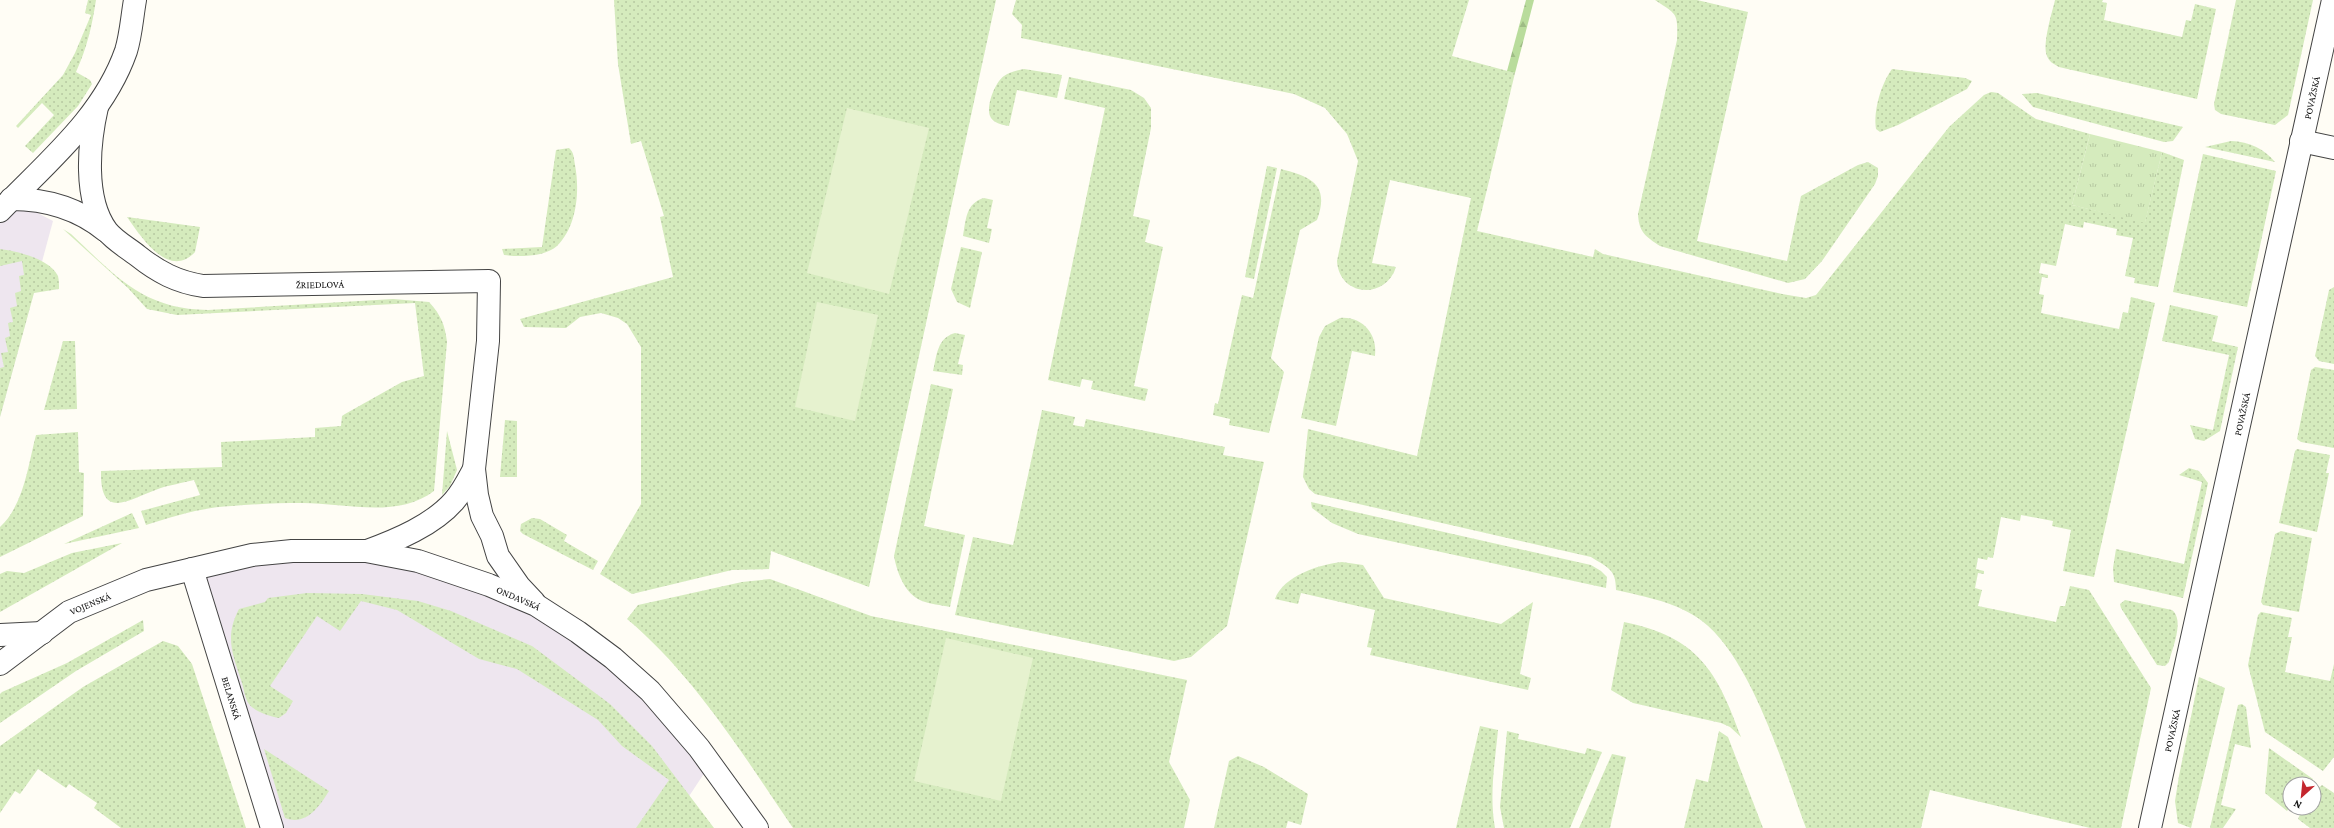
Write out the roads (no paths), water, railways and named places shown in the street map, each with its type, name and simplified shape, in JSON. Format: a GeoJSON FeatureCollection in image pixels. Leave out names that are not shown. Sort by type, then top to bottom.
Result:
{"type":"FeatureCollection","features":[{"type":"Feature","properties":{"kind":"street","name":"ŽRIEDLOVÁ"},"geometry":{"type":"LineString","coordinates":[[6,205],[55,156],[97,107],[109,88],[126,50],[135,0]]}},
{"type":"Feature","properties":{"kind":"street","name":"POVAŽSKÁ"},"geometry":{"type":"LineString","coordinates":[[2150,828],[2333,0]]}},
{"type":"Feature","properties":{"kind":"street","name":"ŽRIEDLOVÁ"},"geometry":{"type":"LineString","coordinates":[[97,107],[92,131],[89,160],[96,204],[107,231],[156,270],[172,278],[192,284],[233,286],[489,281],[488,341],[474,469]]}},
{"type":"Feature","properties":{"kind":"street"},"geometry":{"type":"LineString","coordinates":[[2301,141],[2334,148]]}},
{"type":"Feature","properties":{"kind":"street"},"geometry":{"type":"LineString","coordinates":[[6,205],[35,200],[65,207],[85,215],[107,231]]}},
{"type":"Feature","properties":{"kind":"street"},"geometry":{"type":"LineString","coordinates":[[366,552],[391,542],[441,513],[455,500],[474,469]]}},
{"type":"Feature","properties":{"kind":"street"},"geometry":{"type":"LineString","coordinates":[[474,469],[477,495],[482,516],[492,536],[498,556],[519,586],[536,605]]}},
{"type":"Feature","properties":{"kind":"street","name":"ONDAVSKÁ"},"geometry":{"type":"LineString","coordinates":[[192,569],[252,555],[292,550],[366,552],[418,561],[489,585],[536,605],[578,632],[650,691],[699,748],[757,828]]}},
{"type":"Feature","properties":{"kind":"street","name":"VOJENSKÁ"},"geometry":{"type":"LineString","coordinates":[[0,664],[70,612],[146,580],[192,569]]}},
{"type":"Feature","properties":{"kind":"street","name":"BELANSKÁ"},"geometry":{"type":"LineString","coordinates":[[192,569],[272,828]]}},
{"type":"Feature","properties":{"kind":"street"},"geometry":{"type":"LineString","coordinates":[[0,635],[42,633]]}}]}
